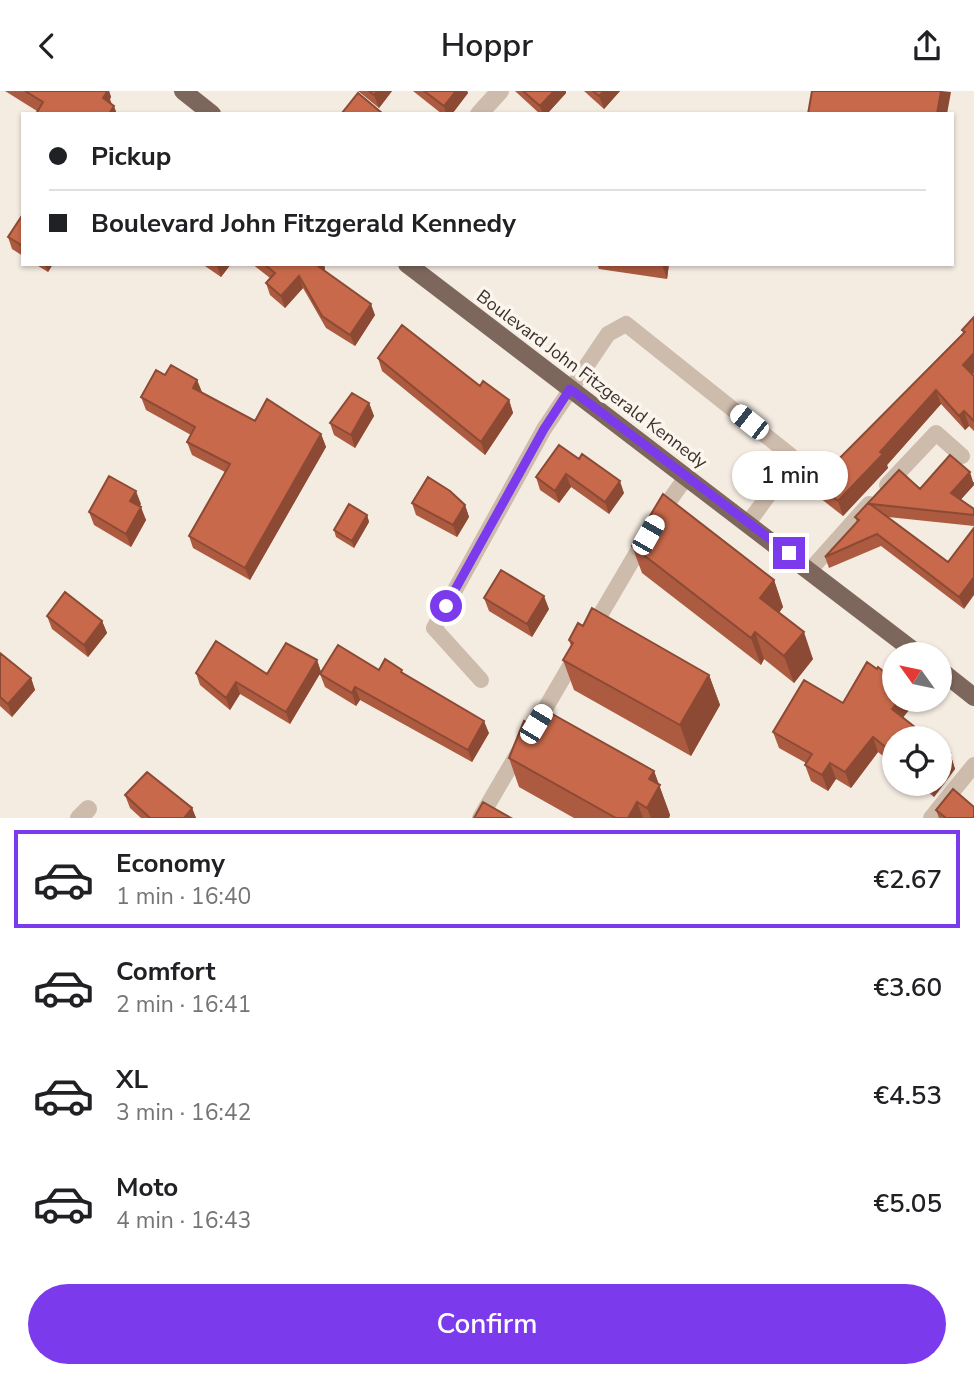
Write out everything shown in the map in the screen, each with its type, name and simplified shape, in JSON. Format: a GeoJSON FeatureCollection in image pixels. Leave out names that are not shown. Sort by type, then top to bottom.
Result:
{"type":"FeatureCollection","features":[{"type":"Feature","properties":{"kind":"main road"},"geometry":{"type":"LineString","coordinates":[[183,91],[209,112]]}},
{"type":"Feature","properties":{"kind":"main road","name":"Boulevard John Fitzgerald Kennedy"},"geometry":{"type":"LineString","coordinates":[[410,266],[902,642]]}},
{"type":"Feature","properties":{"kind":"main road"},"geometry":{"type":"LineString","coordinates":[[952,680],[974,697]]}},
{"type":"Feature","properties":{"kind":"street"},"geometry":{"type":"LineString","coordinates":[[481,112],[500,91]]}},
{"type":"Feature","properties":{"kind":"lane"},"geometry":{"type":"LineString","coordinates":[[481,680],[434,628],[544,429],[608,334],[626,324],[790,455],[781,478],[748,523]]}},
{"type":"Feature","properties":{"kind":"lane"},"geometry":{"type":"LineString","coordinates":[[810,570],[831,544],[936,433],[961,456]]}},
{"type":"Feature","properties":{"kind":"lane"},"geometry":{"type":"LineString","coordinates":[[480,818],[661,511],[687,476]]}},
{"type":"Feature","properties":{"kind":"lane"},"geometry":{"type":"LineString","coordinates":[[931,818],[974,765]]}},
{"type":"Feature","properties":{"kind":"building"},"geometry":{"type":"Polygon","coordinates":[[[25,91],[105,91],[107,92],[103,98],[114,106],[110,112],[37,112],[43,102],[25,91]]]}},
{"type":"Feature","properties":{"kind":"building"},"geometry":{"type":"Polygon","coordinates":[[[424,91],[456,91],[444,106],[424,91]]]}},
{"type":"Feature","properties":{"kind":"building"},"geometry":{"type":"Polygon","coordinates":[[[523,91],[554,91],[540,106],[523,91]]]}},
{"type":"Feature","properties":{"kind":"building"},"geometry":{"type":"Polygon","coordinates":[[[812,91],[941,91],[937,112],[808,112],[812,91]]]}},
{"type":"Feature","properties":{"kind":"building"},"geometry":{"type":"Polygon","coordinates":[[[358,93],[381,112],[343,112],[358,93]]]}},
{"type":"Feature","properties":{"kind":"building"},"geometry":{"type":"Polygon","coordinates":[[[21,217],[21,245],[8,237],[21,217]]]}},
{"type":"Feature","properties":{"kind":"building"},"geometry":{"type":"Polygon","coordinates":[[[266,266],[318,266],[371,304],[350,335],[322,316],[299,276],[281,296],[266,283],[275,273],[266,266]]]}},
{"type":"Feature","properties":{"kind":"building"},"geometry":{"type":"Polygon","coordinates":[[[974,317],[974,353],[963,365],[974,376],[974,421],[964,411],[959,416],[936,390],[880,452],[883,454],[838,501],[815,483],[965,332],[962,330],[974,317]]]}},
{"type":"Feature","properties":{"kind":"building"},"geometry":{"type":"Polygon","coordinates":[[[402,325],[480,386],[483,381],[509,400],[481,442],[378,358],[402,325]]]}},
{"type":"Feature","properties":{"kind":"building"},"geometry":{"type":"Polygon","coordinates":[[[171,365],[197,380],[193,388],[255,421],[267,399],[321,434],[245,568],[189,536],[230,464],[187,442],[195,427],[141,397],[156,370],[165,375],[171,365]]]}},
{"type":"Feature","properties":{"kind":"building"},"geometry":{"type":"Polygon","coordinates":[[[352,393],[369,403],[351,435],[330,423],[352,393]]]}},
{"type":"Feature","properties":{"kind":"building"},"geometry":{"type":"Polygon","coordinates":[[[559,445],[579,459],[582,454],[620,481],[605,502],[566,474],[555,491],[536,477],[559,445]]]}},
{"type":"Feature","properties":{"kind":"building"},"geometry":{"type":"Polygon","coordinates":[[[950,455],[970,472],[951,493],[974,509],[974,515],[870,504],[948,562],[974,528],[974,577],[959,597],[877,534],[825,557],[859,520],[855,517],[899,470],[920,489],[950,455]]]}},
{"type":"Feature","properties":{"kind":"building"},"geometry":{"type":"Polygon","coordinates":[[[109,476],[136,491],[130,501],[141,507],[126,534],[89,512],[109,476]]]}},
{"type":"Feature","properties":{"kind":"building"},"geometry":{"type":"Polygon","coordinates":[[[428,477],[450,491],[465,505],[453,525],[412,503],[428,477]]]}},
{"type":"Feature","properties":{"kind":"building"},"geometry":{"type":"Polygon","coordinates":[[[663,494],[774,580],[760,598],[804,632],[784,656],[755,632],[751,638],[632,546],[663,494]]]}},
{"type":"Feature","properties":{"kind":"building"},"geometry":{"type":"Polygon","coordinates":[[[349,504],[367,515],[352,541],[334,530],[349,504]]]}},
{"type":"Feature","properties":{"kind":"building"},"geometry":{"type":"Polygon","coordinates":[[[501,570],[544,596],[527,624],[484,598],[501,570]]]}},
{"type":"Feature","properties":{"kind":"building"},"geometry":{"type":"Polygon","coordinates":[[[65,592],[102,621],[84,645],[47,616],[65,592]]]}},
{"type":"Feature","properties":{"kind":"building"},"geometry":{"type":"Polygon","coordinates":[[[592,608],[709,675],[680,725],[563,660],[573,643],[569,640],[578,623],[583,626],[592,608]]]}},
{"type":"Feature","properties":{"kind":"building"},"geometry":{"type":"Polygon","coordinates":[[[216,641],[267,674],[286,643],[317,660],[286,712],[236,682],[226,698],[196,673],[216,641]]]}},
{"type":"Feature","properties":{"kind":"building"},"geometry":{"type":"Polygon","coordinates":[[[338,645],[379,670],[385,659],[402,670],[401,672],[484,721],[468,750],[355,687],[352,693],[320,674],[338,645]]]}},
{"type":"Feature","properties":{"kind":"building"},"geometry":{"type":"Polygon","coordinates":[[[0,653],[31,678],[8,704],[0,697],[0,653]]]}},
{"type":"Feature","properties":{"kind":"building"},"geometry":{"type":"Polygon","coordinates":[[[867,662],[882,670],[882,712],[896,712],[914,726],[882,726],[882,744],[873,737],[845,772],[830,763],[822,775],[805,765],[812,754],[773,732],[804,680],[843,703],[867,662]]]}},
{"type":"Feature","properties":{"kind":"building"},"geometry":{"type":"Polygon","coordinates":[[[538,706],[654,771],[649,779],[660,785],[647,808],[637,802],[628,818],[616,818],[509,758],[524,721],[528,723],[538,706]]]}},
{"type":"Feature","properties":{"kind":"building"},"geometry":{"type":"Polygon","coordinates":[[[147,772],[192,808],[184,818],[150,818],[125,795],[147,772]]]}},
{"type":"Feature","properties":{"kind":"building"},"geometry":{"type":"Polygon","coordinates":[[[952,790],[974,807],[974,818],[946,818],[936,810],[947,796],[952,796],[952,790]]]}},
{"type":"Feature","properties":{"kind":"building"},"geometry":{"type":"Polygon","coordinates":[[[483,802],[511,818],[474,818],[483,802]]]}},
{"type":"Feature","properties":{"kind":"route"},"geometry":{"type":"LineString","coordinates":[[446,606],[544,429],[570,389],[789,553]]}}]}
